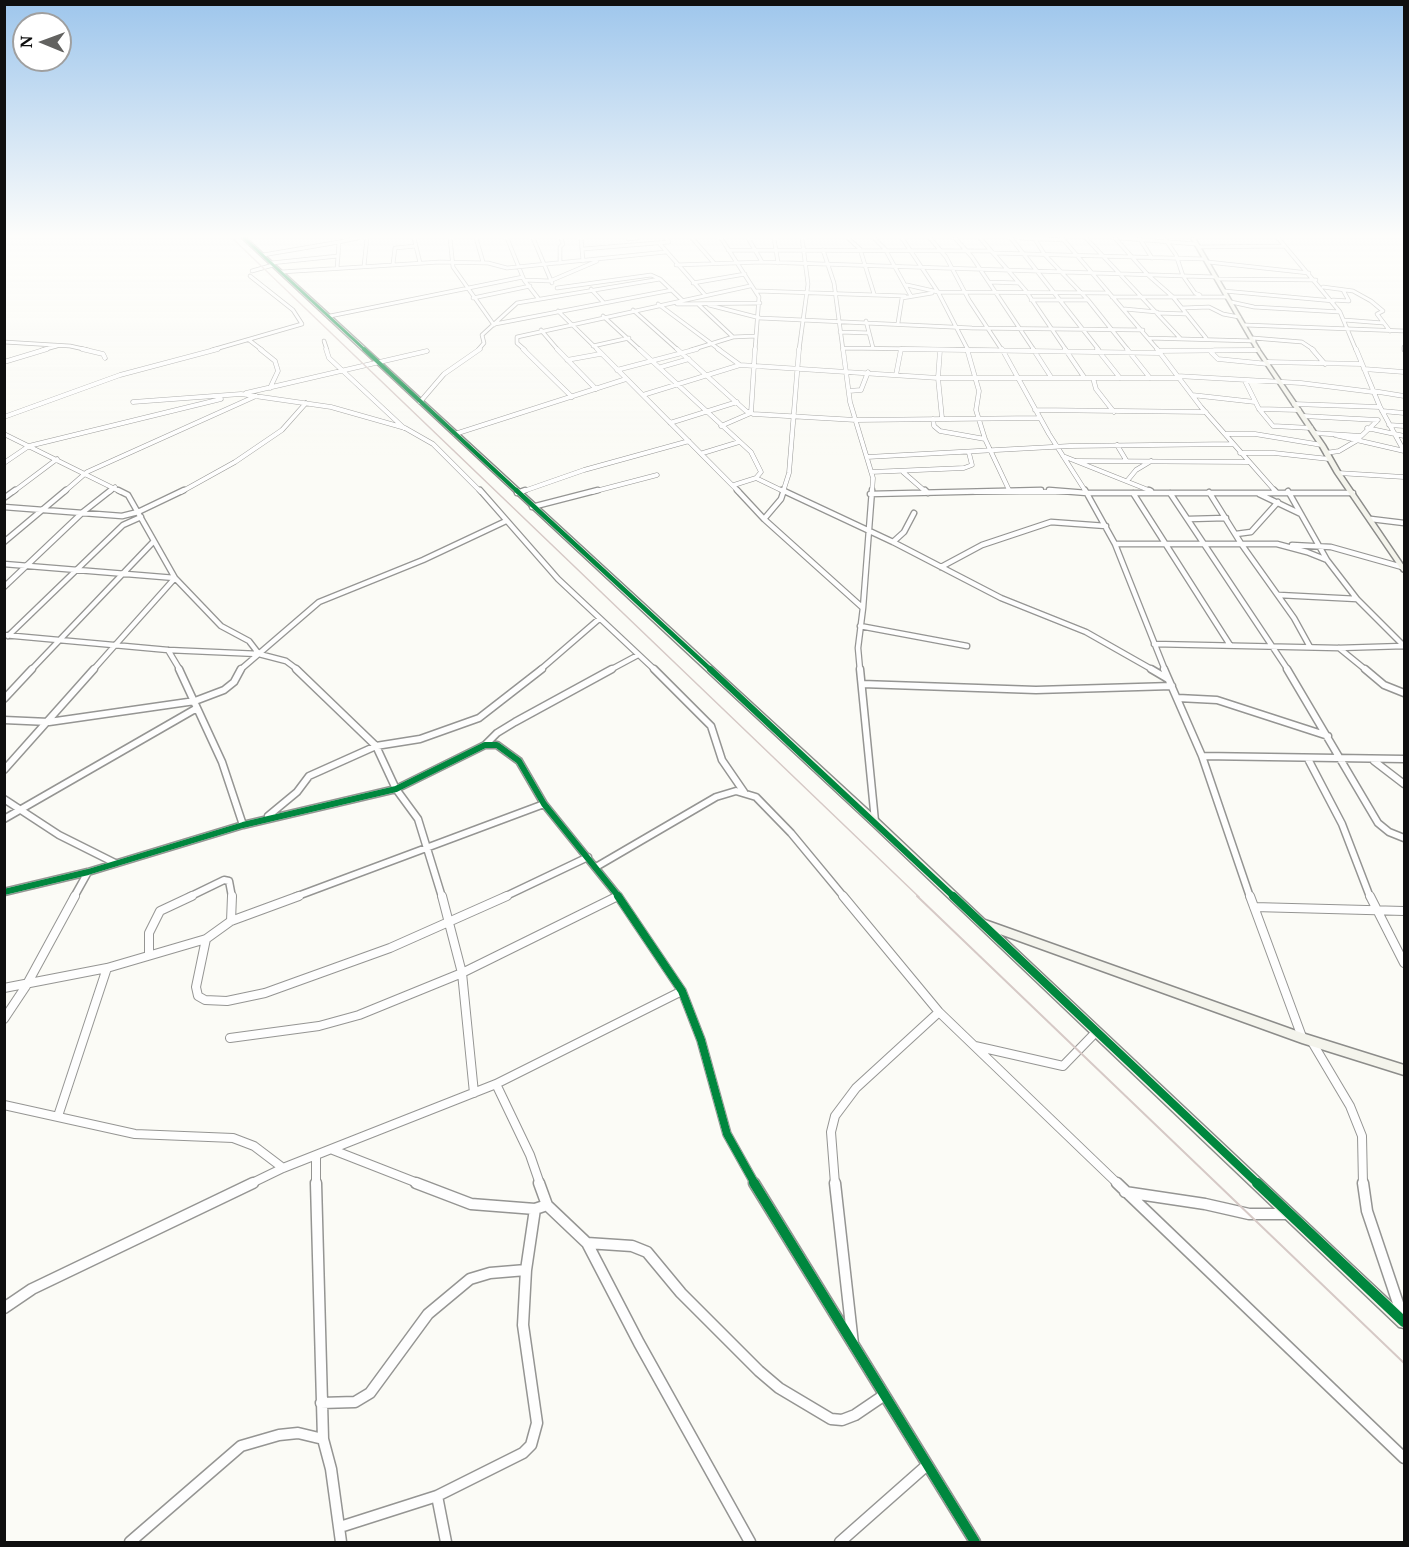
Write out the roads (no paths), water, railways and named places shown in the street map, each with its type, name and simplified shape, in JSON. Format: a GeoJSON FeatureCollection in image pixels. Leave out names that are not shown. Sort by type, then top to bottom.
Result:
{"type":"FeatureCollection","features":[{"type":"Feature","properties":{"kind":"street"},"geometry":{"type":"LineString","coordinates":[[4,417],[120,375],[295,328],[303,322],[293,310]]}},
{"type":"Feature","properties":{"kind":"street"},"geometry":{"type":"LineString","coordinates":[[323,310],[517,494],[875,822],[1404,1322]]}},
{"type":"Feature","properties":{"kind":"street"},"geometry":{"type":"LineString","coordinates":[[330,316],[357,310]]}},
{"type":"Feature","properties":{"kind":"street"},"geometry":{"type":"LineString","coordinates":[[482,310],[494,325]]}},
{"type":"Feature","properties":{"kind":"street"},"geometry":{"type":"LineString","coordinates":[[420,402],[440,378],[484,346],[482,335],[509,310]]}},
{"type":"Feature","properties":{"kind":"street"},"geometry":{"type":"LineString","coordinates":[[494,325],[563,310]]}},
{"type":"Feature","properties":{"kind":"street"},"geometry":{"type":"LineString","coordinates":[[572,397],[516,340],[520,335],[632,310]]}},
{"type":"Feature","properties":{"kind":"street"},"geometry":{"type":"LineString","coordinates":[[633,310],[751,413]]}},
{"type":"Feature","properties":{"kind":"street"},"geometry":{"type":"LineString","coordinates":[[667,310],[740,365]]}},
{"type":"Feature","properties":{"kind":"street"},"geometry":{"type":"LineString","coordinates":[[705,310],[733,337]]}},
{"type":"Feature","properties":{"kind":"street"},"geometry":{"type":"LineString","coordinates":[[729,310],[760,318],[1020,329],[1143,330]]}},
{"type":"Feature","properties":{"kind":"street"},"geometry":{"type":"LineString","coordinates":[[751,413],[753,365],[760,310]]}},
{"type":"Feature","properties":{"kind":"street"},"geometry":{"type":"LineString","coordinates":[[764,519],[784,491],[790,468],[792,416],[804,310]]}},
{"type":"Feature","properties":{"kind":"street"},"geometry":{"type":"LineString","coordinates":[[838,310],[849,391],[871,472],[863,608],[858,648],[875,822]]}},
{"type":"Feature","properties":{"kind":"street"},"geometry":{"type":"LineString","coordinates":[[898,323],[899,310]]}},
{"type":"Feature","properties":{"kind":"street"},"geometry":{"type":"LineString","coordinates":[[949,310],[968,350],[977,379],[979,391],[975,405],[985,439],[1009,490]]}},
{"type":"Feature","properties":{"kind":"street"},"geometry":{"type":"LineString","coordinates":[[978,310],[1115,544],[1168,679],[1203,756],[1254,907],[1306,1040],[1350,1106],[1362,1136],[1362,1178],[1367,1211],[1404,1322]]}},
{"type":"Feature","properties":{"kind":"street"},"geometry":{"type":"LineString","coordinates":[[1008,310],[1051,377]]}},
{"type":"Feature","properties":{"kind":"street"},"geometry":{"type":"LineString","coordinates":[[1038,310],[1084,377]]}},
{"type":"Feature","properties":{"kind":"street"},"geometry":{"type":"LineString","coordinates":[[1067,310],[1120,378]]}},
{"type":"Feature","properties":{"kind":"street"},"geometry":{"type":"LineString","coordinates":[[1096,310],[1150,378]]}},
{"type":"Feature","properties":{"kind":"street"},"geometry":{"type":"LineString","coordinates":[[1126,310],[1206,412],[1276,492]]}},
{"type":"Feature","properties":{"kind":"street"},"geometry":{"type":"LineString","coordinates":[[1135,310],[1187,314]]}},
{"type":"Feature","properties":{"kind":"street"},"geometry":{"type":"LineString","coordinates":[[1155,310],[1180,338]]}},
{"type":"Feature","properties":{"kind":"street"},"geometry":{"type":"LineString","coordinates":[[1184,310],[1206,338]]}},
{"type":"Feature","properties":{"kind":"street"},"geometry":{"type":"LineString","coordinates":[[1215,310],[1239,317]]}},
{"type":"Feature","properties":{"kind":"street"},"geometry":{"type":"LineString","coordinates":[[1235,310],[1258,350],[1403,569]]}},
{"type":"Feature","properties":{"kind":"street"},"geometry":{"type":"LineString","coordinates":[[1310,310],[1340,312],[1373,392],[1404,451]]}},
{"type":"Feature","properties":{"kind":"street"},"geometry":{"type":"LineString","coordinates":[[1382,310],[1384,313],[1377,314],[1389,331]]}},
{"type":"Feature","properties":{"kind":"street"},"geometry":{"type":"LineString","coordinates":[[558,311],[703,453],[764,519],[863,608]]}},
{"type":"Feature","properties":{"kind":"street"},"geometry":{"type":"LineString","coordinates":[[603,316],[654,360],[706,412],[751,452],[762,468],[756,478],[734,485]]}},
{"type":"Feature","properties":{"kind":"street"},"geometry":{"type":"LineString","coordinates":[[1344,320],[1383,323]]}},
{"type":"Feature","properties":{"kind":"street"},"geometry":{"type":"LineString","coordinates":[[866,321],[873,348]]}},
{"type":"Feature","properties":{"kind":"street"},"geometry":{"type":"LineString","coordinates":[[1245,325],[1404,331]]}},
{"type":"Feature","properties":{"kind":"street"},"geometry":{"type":"LineString","coordinates":[[541,330],[596,389]]}},
{"type":"Feature","properties":{"kind":"street"},"geometry":{"type":"LineString","coordinates":[[840,332],[869,333]]}},
{"type":"Feature","properties":{"kind":"street"},"geometry":{"type":"LineString","coordinates":[[617,370],[712,345],[733,337],[756,336]]}},
{"type":"Feature","properties":{"kind":"street"},"geometry":{"type":"LineString","coordinates":[[593,346],[629,338]]}},
{"type":"Feature","properties":{"kind":"street"},"geometry":{"type":"LineString","coordinates":[[1148,338],[1302,342],[1313,349],[1325,364]]}},
{"type":"Feature","properties":{"kind":"street"},"geometry":{"type":"LineString","coordinates":[[4,542],[87,472],[257,396],[273,386],[278,371],[275,362],[249,340]]}},
{"type":"Feature","properties":{"kind":"street"},"geometry":{"type":"LineString","coordinates":[[324,341],[329,358],[405,428],[433,444],[498,508],[506,521],[558,579],[688,701],[711,726],[722,760],[744,792]]}},
{"type":"Feature","properties":{"kind":"street"},"geometry":{"type":"LineString","coordinates":[[4,342],[61,345],[103,354],[105,358]]}},
{"type":"Feature","properties":{"kind":"street"},"geometry":{"type":"LineString","coordinates":[[4,362],[61,345]]}},
{"type":"Feature","properties":{"kind":"street"},"geometry":{"type":"LineString","coordinates":[[1404,346],[1404,351]]}},
{"type":"Feature","properties":{"kind":"street"},"geometry":{"type":"LineString","coordinates":[[843,348],[1131,353],[1258,350]]}},
{"type":"Feature","properties":{"kind":"street"},"geometry":{"type":"LineString","coordinates":[[896,375],[901,349]]}},
{"type":"Feature","properties":{"kind":"street"},"geometry":{"type":"LineString","coordinates":[[940,350],[938,378],[942,418]]}},
{"type":"Feature","properties":{"kind":"street"},"geometry":{"type":"LineString","coordinates":[[4,463],[29,446],[376,361],[427,351]]}},
{"type":"Feature","properties":{"kind":"street"},"geometry":{"type":"LineString","coordinates":[[1211,352],[1218,359],[1325,364],[1404,372]]}},
{"type":"Feature","properties":{"kind":"street"},"geometry":{"type":"LineString","coordinates":[[567,360],[600,354]]}},
{"type":"Feature","properties":{"kind":"street"},"geometry":{"type":"LineString","coordinates":[[661,367],[689,359]]}},
{"type":"Feature","properties":{"kind":"street"},"geometry":{"type":"LineString","coordinates":[[643,395],[740,365],[753,365],[938,378],[1178,377],[1282,384],[1301,383],[1404,396]]}},
{"type":"Feature","properties":{"kind":"street"},"geometry":{"type":"LineString","coordinates":[[849,391],[861,390],[868,372]]}},
{"type":"Feature","properties":{"kind":"street"},"geometry":{"type":"LineString","coordinates":[[1093,378],[1096,389],[1114,412]]}},
{"type":"Feature","properties":{"kind":"street"},"geometry":{"type":"LineString","coordinates":[[456,434],[626,379]]}},
{"type":"Feature","properties":{"kind":"street"},"geometry":{"type":"LineString","coordinates":[[1245,381],[1259,409],[1275,427],[1313,430],[1404,451]]}},
{"type":"Feature","properties":{"kind":"street"},"geometry":{"type":"LineString","coordinates":[[133,402],[242,394],[331,407],[405,428]]}},
{"type":"Feature","properties":{"kind":"street"},"geometry":{"type":"LineString","coordinates":[[1192,395],[1255,402]]}},
{"type":"Feature","properties":{"kind":"street"},"geometry":{"type":"LineString","coordinates":[[670,423],[737,402]]}},
{"type":"Feature","properties":{"kind":"street"},"geometry":{"type":"LineString","coordinates":[[6,636],[123,525],[235,462],[282,430],[306,403]]}},
{"type":"Feature","properties":{"kind":"street"},"geometry":{"type":"LineString","coordinates":[[1294,404],[1404,413]]}},
{"type":"Feature","properties":{"kind":"street"},"geometry":{"type":"LineString","coordinates":[[1259,409],[1299,410]]}},
{"type":"Feature","properties":{"kind":"street"},"geometry":{"type":"LineString","coordinates":[[1035,410],[1206,412]]}},
{"type":"Feature","properties":{"kind":"street"},"geometry":{"type":"LineString","coordinates":[[1326,453],[1339,451],[1356,441],[1367,428],[1378,420],[1382,411]]}},
{"type":"Feature","properties":{"kind":"street"},"geometry":{"type":"LineString","coordinates":[[721,426],[751,413],[856,420],[1040,418]]}},
{"type":"Feature","properties":{"kind":"street"},"geometry":{"type":"LineString","coordinates":[[1303,416],[1378,420]]}},
{"type":"Feature","properties":{"kind":"street"},"geometry":{"type":"LineString","coordinates":[[933,419],[934,426],[940,431],[985,439]]}},
{"type":"Feature","properties":{"kind":"street"},"geometry":{"type":"LineString","coordinates":[[1389,425],[1404,426]]}},
{"type":"Feature","properties":{"kind":"street"},"geometry":{"type":"LineString","coordinates":[[1367,428],[1404,436]]}},
{"type":"Feature","properties":{"kind":"street"},"geometry":{"type":"LineString","coordinates":[[4,434],[87,472],[128,495],[175,578],[221,626],[249,641],[259,654]]}},
{"type":"Feature","properties":{"kind":"street"},"geometry":{"type":"LineString","coordinates":[[1225,434],[1255,434],[1322,445]]}},
{"type":"Feature","properties":{"kind":"street"},"geometry":{"type":"LineString","coordinates":[[1335,435],[1360,436]]}},
{"type":"Feature","properties":{"kind":"street"},"geometry":{"type":"LineString","coordinates":[[517,494],[584,470],[689,441]]}},
{"type":"Feature","properties":{"kind":"street"},"geometry":{"type":"LineString","coordinates":[[703,453],[739,442]]}},
{"type":"Feature","properties":{"kind":"street"},"geometry":{"type":"LineString","coordinates":[[867,457],[1058,447],[1233,444]]}},
{"type":"Feature","properties":{"kind":"street"},"geometry":{"type":"LineString","coordinates":[[1117,445],[1126,460]]}},
{"type":"Feature","properties":{"kind":"street"},"geometry":{"type":"LineString","coordinates":[[871,472],[968,467],[972,465],[969,453]]}},
{"type":"Feature","properties":{"kind":"street"},"geometry":{"type":"LineString","coordinates":[[1240,453],[1274,453],[1329,459]]}},
{"type":"Feature","properties":{"kind":"street"},"geometry":{"type":"LineString","coordinates":[[1062,455],[1157,493]]}},
{"type":"Feature","properties":{"kind":"street"},"geometry":{"type":"LineString","coordinates":[[4,498],[57,459]]}},
{"type":"Feature","properties":{"kind":"street"},"geometry":{"type":"LineString","coordinates":[[1076,461],[1249,462]]}},
{"type":"Feature","properties":{"kind":"street"},"geometry":{"type":"LineString","coordinates":[[1127,481],[1136,470],[1151,461]]}},
{"type":"Feature","properties":{"kind":"street"},"geometry":{"type":"LineString","coordinates":[[903,472],[929,494]]}},
{"type":"Feature","properties":{"kind":"street"},"geometry":{"type":"LineString","coordinates":[[1338,473],[1404,477]]}},
{"type":"Feature","properties":{"kind":"street"},"geometry":{"type":"LineString","coordinates":[[532,507],[657,475]]}},
{"type":"Feature","properties":{"kind":"street"},"geometry":{"type":"LineString","coordinates":[[756,478],[893,542],[1001,598],[1086,632],[1168,679]]}},
{"type":"Feature","properties":{"kind":"street"},"geometry":{"type":"LineString","coordinates":[[4,587],[83,512],[115,487]]}},
{"type":"Feature","properties":{"kind":"street"},"geometry":{"type":"LineString","coordinates":[[870,494],[1009,490],[1087,493],[1353,493]]}},
{"type":"Feature","properties":{"kind":"street"},"geometry":{"type":"LineString","coordinates":[[1133,492],[1230,645]]}},
{"type":"Feature","properties":{"kind":"street"},"geometry":{"type":"LineString","coordinates":[[1209,492],[1242,545],[1279,595],[1310,647]]}},
{"type":"Feature","properties":{"kind":"street"},"geometry":{"type":"LineString","coordinates":[[1288,492],[1327,560],[1357,599],[1404,646]]}},
{"type":"Feature","properties":{"kind":"street"},"geometry":{"type":"LineString","coordinates":[[1170,493],[1329,737],[1378,823],[1389,832],[1404,838]]}},
{"type":"Feature","properties":{"kind":"street"},"geometry":{"type":"LineString","coordinates":[[1257,493],[1301,514]]}},
{"type":"Feature","properties":{"kind":"street"},"geometry":{"type":"LineString","coordinates":[[1236,534],[1251,532],[1278,502]]}},
{"type":"Feature","properties":{"kind":"street"},"geometry":{"type":"LineString","coordinates":[[4,507],[122,516],[140,515]]}},
{"type":"Feature","properties":{"kind":"street"},"geometry":{"type":"LineString","coordinates":[[893,542],[904,532],[914,513]]}},
{"type":"Feature","properties":{"kind":"street"},"geometry":{"type":"LineString","coordinates":[[1189,519],[1226,518]]}},
{"type":"Feature","properties":{"kind":"street"},"geometry":{"type":"LineString","coordinates":[[1371,519],[1404,523]]}},
{"type":"Feature","properties":{"kind":"street"},"geometry":{"type":"LineString","coordinates":[[4,819],[196,704],[224,690],[234,682],[242,666],[259,654],[299,616],[319,602],[423,560],[506,521]]}},
{"type":"Feature","properties":{"kind":"street"},"geometry":{"type":"LineString","coordinates":[[941,567],[982,545],[1052,522],[1106,526]]}},
{"type":"Feature","properties":{"kind":"street"},"geometry":{"type":"LineString","coordinates":[[4,699],[154,541]]}},
{"type":"Feature","properties":{"kind":"street"},"geometry":{"type":"LineString","coordinates":[[1115,544],[1319,546],[1350,552],[1403,569]]}},
{"type":"Feature","properties":{"kind":"street"},"geometry":{"type":"LineString","coordinates":[[1277,544],[1327,560]]}},
{"type":"Feature","properties":{"kind":"street"},"geometry":{"type":"LineString","coordinates":[[4,564],[121,576],[175,578]]}},
{"type":"Feature","properties":{"kind":"street"},"geometry":{"type":"LineString","coordinates":[[4,770],[175,578]]}},
{"type":"Feature","properties":{"kind":"street"},"geometry":{"type":"LineString","coordinates":[[1279,595],[1357,599]]}},
{"type":"Feature","properties":{"kind":"street"},"geometry":{"type":"LineString","coordinates":[[243,825],[276,812],[297,792],[309,776],[376,746],[420,739],[479,718],[520,684],[554,661],[599,619]]}},
{"type":"Feature","properties":{"kind":"street"},"geometry":{"type":"LineString","coordinates":[[860,626],[967,646]]}},
{"type":"Feature","properties":{"kind":"street"},"geometry":{"type":"LineString","coordinates":[[6,636],[168,651],[259,654],[286,661],[376,746],[396,789],[418,819],[450,922],[462,973],[474,1094]]}},
{"type":"Feature","properties":{"kind":"street"},"geometry":{"type":"LineString","coordinates":[[1154,644],[1338,648],[1404,646]]}},
{"type":"Feature","properties":{"kind":"street"},"geometry":{"type":"LineString","coordinates":[[1338,648],[1384,685],[1404,693]]}},
{"type":"Feature","properties":{"kind":"street"},"geometry":{"type":"LineString","coordinates":[[168,651],[196,704],[222,762],[243,825]]}},
{"type":"Feature","properties":{"kind":"street"},"geometry":{"type":"LineString","coordinates":[[4,892],[88,872],[243,825],[396,789],[485,745],[497,733],[515,722],[638,655]]}},
{"type":"Feature","properties":{"kind":"street"},"geometry":{"type":"LineString","coordinates":[[862,684],[1036,690],[1172,686]]}},
{"type":"Feature","properties":{"kind":"street"},"geometry":{"type":"LineString","coordinates":[[1178,698],[1217,700],[1329,737]]}},
{"type":"Feature","properties":{"kind":"street"},"geometry":{"type":"LineString","coordinates":[[4,720],[49,722],[196,704]]}},
{"type":"Feature","properties":{"kind":"street"},"geometry":{"type":"LineString","coordinates":[[485,745],[497,745],[519,761],[544,804],[597,867],[682,991],[701,1040],[727,1134],[883,1396],[975,1542]]}},
{"type":"Feature","properties":{"kind":"street"},"geometry":{"type":"LineString","coordinates":[[1203,756],[1404,759]]}},
{"type":"Feature","properties":{"kind":"street"},"geometry":{"type":"LineString","coordinates":[[1308,759],[1342,824],[1376,912],[1404,963]]}},
{"type":"Feature","properties":{"kind":"street"},"geometry":{"type":"LineString","coordinates":[[1372,760],[1391,771],[1404,784]]}},
{"type":"Feature","properties":{"kind":"street"},"geometry":{"type":"LineString","coordinates":[[597,867],[716,796],[726,792],[744,792],[756,797],[791,833],[939,1012],[1404,1458]]}},
{"type":"Feature","properties":{"kind":"street"},"geometry":{"type":"LineString","coordinates":[[4,799],[59,835],[116,864]]}},
{"type":"Feature","properties":{"kind":"street"},"geometry":{"type":"LineString","coordinates":[[4,988],[26,986],[107,968],[206,939],[231,921],[544,804]]}},
{"type":"Feature","properties":{"kind":"street"},"geometry":{"type":"LineString","coordinates":[[206,939],[196,987],[198,996],[205,1000],[227,1001],[265,993],[322,974],[450,922],[588,857]]}},
{"type":"Feature","properties":{"kind":"street"},"geometry":{"type":"LineString","coordinates":[[4,1019],[26,986],[88,872]]}},
{"type":"Feature","properties":{"kind":"street"},"geometry":{"type":"LineString","coordinates":[[149,955],[149,933],[160,911],[224,880],[230,882],[232,889],[231,921]]}},
{"type":"Feature","properties":{"kind":"street"},"geometry":{"type":"LineString","coordinates":[[230,1038],[310,1028],[343,1020],[462,973],[618,896]]}},
{"type":"Feature","properties":{"kind":"street"},"geometry":{"type":"LineString","coordinates":[[1254,907],[1404,911]]}},
{"type":"Feature","properties":{"kind":"street"},"geometry":{"type":"LineString","coordinates":[[981,923],[1306,1040],[1404,1070]]}},
{"type":"Feature","properties":{"kind":"street"},"geometry":{"type":"LineString","coordinates":[[58,1116],[107,968]]}},
{"type":"Feature","properties":{"kind":"street"},"geometry":{"type":"LineString","coordinates":[[5,1307],[32,1289],[283,1168],[474,1094],[682,991]]}},
{"type":"Feature","properties":{"kind":"street"},"geometry":{"type":"LineString","coordinates":[[854,1348],[832,1153],[831,1132],[835,1116],[856,1088],[939,1012]]}},
{"type":"Feature","properties":{"kind":"street"},"geometry":{"type":"LineString","coordinates":[[974,1046],[1063,1066],[1096,1032]]}},
{"type":"Feature","properties":{"kind":"street"},"geometry":{"type":"LineString","coordinates":[[496,1084],[530,1155],[547,1205],[587,1243],[639,1343],[750,1542]]}},
{"type":"Feature","properties":{"kind":"street"},"geometry":{"type":"LineString","coordinates":[[4,1105],[135,1134],[233,1138],[254,1146],[283,1168]]}},
{"type":"Feature","properties":{"kind":"street"},"geometry":{"type":"LineString","coordinates":[[333,1150],[471,1204],[535,1209],[547,1205]]}},
{"type":"Feature","properties":{"kind":"street"},"geometry":{"type":"LineString","coordinates":[[316,1157],[323,1439],[341,1542]]}},
{"type":"Feature","properties":{"kind":"street"},"geometry":{"type":"LineString","coordinates":[[1125,1192],[1250,1214],[1289,1214]]}},
{"type":"Feature","properties":{"kind":"street"},"geometry":{"type":"LineString","coordinates":[[340,1527],[437,1496],[523,1453],[536,1435],[536,1409],[530,1385],[523,1325],[526,1270],[535,1209]]}},
{"type":"Feature","properties":{"kind":"street"},"geometry":{"type":"LineString","coordinates":[[587,1243],[632,1246],[646,1252],[688,1300],[759,1371],[779,1388],[831,1419],[842,1420],[855,1415],[883,1396]]}},
{"type":"Feature","properties":{"kind":"street"},"geometry":{"type":"LineString","coordinates":[[321,1403],[355,1402],[370,1393],[428,1314],[442,1299],[470,1279],[490,1273],[526,1270]]}},
{"type":"Feature","properties":{"kind":"street"},"geometry":{"type":"LineString","coordinates":[[130,1542],[241,1446],[279,1435],[297,1433],[323,1439]]}},
{"type":"Feature","properties":{"kind":"street"},"geometry":{"type":"LineString","coordinates":[[840,1542],[926,1466]]}},
{"type":"Feature","properties":{"kind":"street"},"geometry":{"type":"LineString","coordinates":[[437,1496],[446,1542]]}},
{"type":"Feature","properties":{"kind":"railway"},"geometry":{"type":"LineString","coordinates":[[307,310],[919,897]]}},
{"type":"Feature","properties":{"kind":"railway"},"geometry":{"type":"LineString","coordinates":[[917,896],[1404,1363]]}}]}
